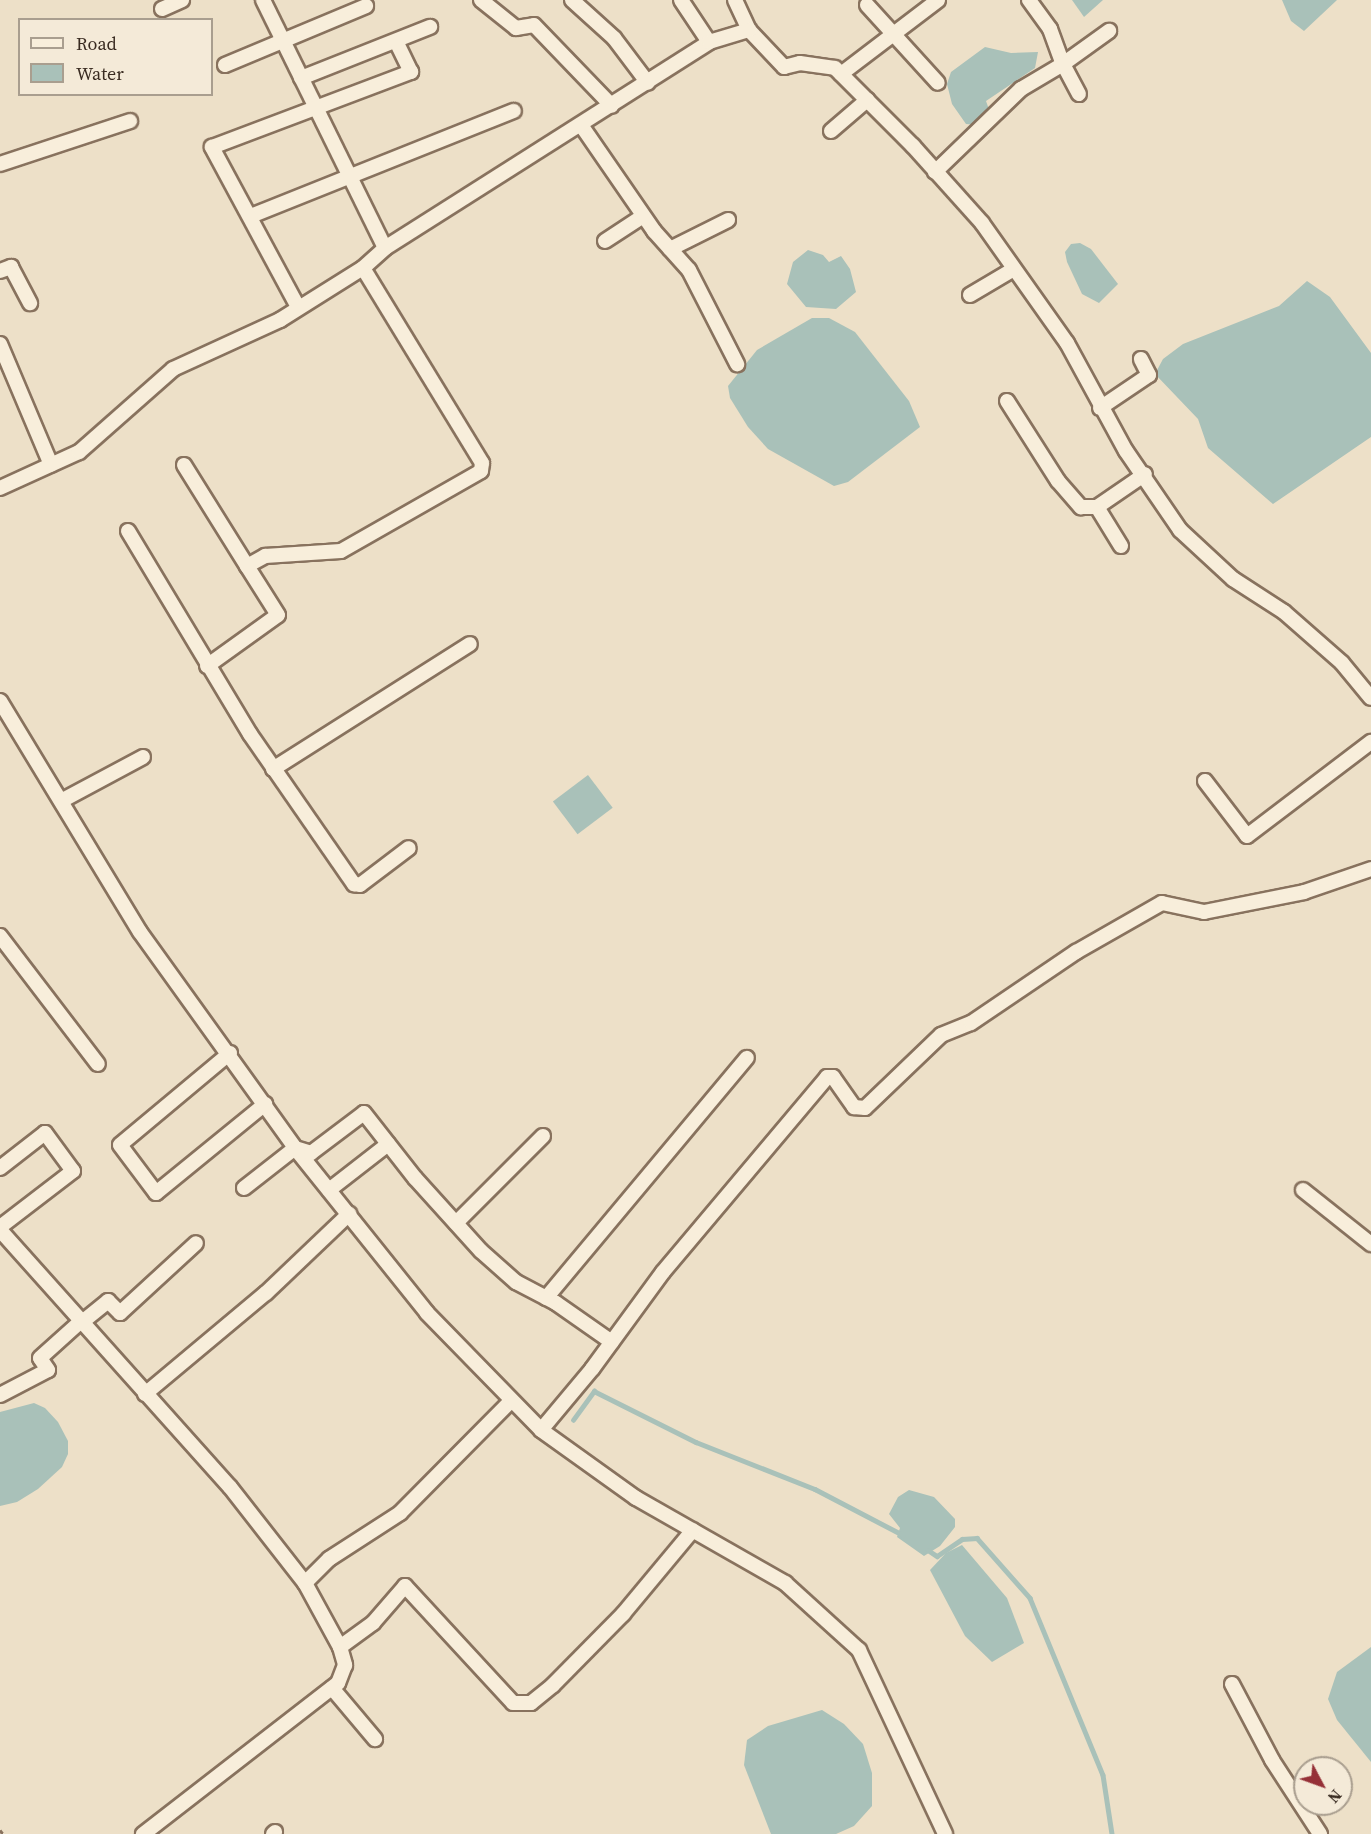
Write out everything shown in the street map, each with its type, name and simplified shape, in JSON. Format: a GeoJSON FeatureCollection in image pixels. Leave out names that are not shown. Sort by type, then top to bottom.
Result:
{"type":"FeatureCollection","features":[{"type":"Feature","properties":{"kind":"street"},"geometry":{"type":"LineString","coordinates":[[162,9],[182,0]]}},
{"type":"Feature","properties":{"kind":"street"},"geometry":{"type":"LineString","coordinates":[[263,0],[385,248]]}},
{"type":"Feature","properties":{"kind":"street"},"geometry":{"type":"LineString","coordinates":[[481,0],[516,28],[534,25],[612,106]]}},
{"type":"Feature","properties":{"kind":"street"},"geometry":{"type":"LineString","coordinates":[[572,0],[614,38],[648,83]]}},
{"type":"Feature","properties":{"kind":"street"},"geometry":{"type":"LineString","coordinates":[[681,0],[709,42]]}},
{"type":"Feature","properties":{"kind":"street"},"geometry":{"type":"LineString","coordinates":[[735,0],[749,30],[784,67],[800,63],[835,68],[982,223],[1067,343],[1100,408],[1180,530],[1233,579],[1284,612],[1317,641],[1371,698]]}},
{"type":"Feature","properties":{"kind":"street"},"geometry":{"type":"LineString","coordinates":[[841,74],[893,32],[938,0]]}},
{"type":"Feature","properties":{"kind":"street"},"geometry":{"type":"LineString","coordinates":[[1029,0],[1050,29],[1063,64],[1079,94]]}},
{"type":"Feature","properties":{"kind":"street"},"geometry":{"type":"LineString","coordinates":[[867,5],[938,83]]}},
{"type":"Feature","properties":{"kind":"street"},"geometry":{"type":"LineString","coordinates":[[225,65],[366,6]]}},
{"type":"Feature","properties":{"kind":"street"},"geometry":{"type":"LineString","coordinates":[[301,78],[430,27]]}},
{"type":"Feature","properties":{"kind":"street"},"geometry":{"type":"LineString","coordinates":[[0,488],[79,452],[173,369],[298,307],[363,268],[385,248],[612,106],[709,42],[749,30]]}},
{"type":"Feature","properties":{"kind":"street"},"geometry":{"type":"LineString","coordinates":[[935,172],[1021,89],[1063,64],[1108,31]]}},
{"type":"Feature","properties":{"kind":"street"},"geometry":{"type":"LineString","coordinates":[[298,307],[212,147],[318,109],[411,72],[396,41]]}},
{"type":"Feature","properties":{"kind":"street"},"geometry":{"type":"LineString","coordinates":[[831,131],[867,100]]}},
{"type":"Feature","properties":{"kind":"street"},"geometry":{"type":"LineString","coordinates":[[251,216],[514,111]]}},
{"type":"Feature","properties":{"kind":"street"},"geometry":{"type":"LineString","coordinates":[[0,164],[130,121]]}},
{"type":"Feature","properties":{"kind":"street"},"geometry":{"type":"LineString","coordinates":[[581,125],[643,216],[689,270],[737,364]]}},
{"type":"Feature","properties":{"kind":"street"},"geometry":{"type":"LineString","coordinates":[[605,241],[643,216]]}},
{"type":"Feature","properties":{"kind":"street"},"geometry":{"type":"LineString","coordinates":[[670,249],[728,220]]}},
{"type":"Feature","properties":{"kind":"street"},"geometry":{"type":"LineString","coordinates":[[0,271],[11,267],[30,303]]}},
{"type":"Feature","properties":{"kind":"street"},"geometry":{"type":"LineString","coordinates":[[247,566],[265,556],[341,551],[483,467],[363,268]]}},
{"type":"Feature","properties":{"kind":"street"},"geometry":{"type":"LineString","coordinates":[[970,295],[1014,269]]}},
{"type":"Feature","properties":{"kind":"street"},"geometry":{"type":"LineString","coordinates":[[0,344],[51,465]]}},
{"type":"Feature","properties":{"kind":"street"},"geometry":{"type":"LineString","coordinates":[[1100,408],[1149,375],[1140,359]]}},
{"type":"Feature","properties":{"kind":"street"},"geometry":{"type":"LineString","coordinates":[[1007,401],[1058,481],[1081,507],[1097,507],[1145,474]]}},
{"type":"Feature","properties":{"kind":"street"},"geometry":{"type":"LineString","coordinates":[[184,465],[278,615],[207,666]]}},
{"type":"Feature","properties":{"kind":"street"},"geometry":{"type":"LineString","coordinates":[[1097,507],[1121,546]]}},
{"type":"Feature","properties":{"kind":"street"},"geometry":{"type":"LineString","coordinates":[[128,531],[207,666],[273,769],[354,884],[360,885],[409,848]]}},
{"type":"Feature","properties":{"kind":"street"},"geometry":{"type":"LineString","coordinates":[[273,769],[470,644]]}},
{"type":"Feature","properties":{"kind":"street"},"geometry":{"type":"LineString","coordinates":[[0,701],[140,932],[230,1053],[295,1148],[427,1313],[510,1402],[541,1430],[636,1498],[785,1583],[859,1650],[945,1834]]}},
{"type":"Feature","properties":{"kind":"street"},"geometry":{"type":"LineString","coordinates":[[1205,781],[1247,836],[1371,742]]}},
{"type":"Feature","properties":{"kind":"street"},"geometry":{"type":"LineString","coordinates":[[61,801],[143,757]]}},
{"type":"Feature","properties":{"kind":"street"},"geometry":{"type":"LineString","coordinates":[[541,1430],[612,1342],[663,1272],[827,1077],[833,1077],[854,1107],[865,1108],[941,1035],[971,1023],[1076,952],[1162,903],[1204,912],[1304,892],[1371,869]]}},
{"type":"Feature","properties":{"kind":"street"},"geometry":{"type":"LineString","coordinates":[[0,936],[98,1064]]}},
{"type":"Feature","properties":{"kind":"street"},"geometry":{"type":"LineString","coordinates":[[230,1053],[120,1145],[156,1193],[265,1104]]}},
{"type":"Feature","properties":{"kind":"street"},"geometry":{"type":"LineString","coordinates":[[546,1298],[747,1058]]}},
{"type":"Feature","properties":{"kind":"street"},"geometry":{"type":"LineString","coordinates":[[295,1148],[311,1153],[364,1113],[456,1223],[516,1282],[546,1298],[612,1342]]}},
{"type":"Feature","properties":{"kind":"street"},"geometry":{"type":"LineString","coordinates":[[0,1168],[45,1133],[73,1171],[0,1228],[80,1323],[230,1487],[305,1583],[340,1647],[345,1665],[338,1683],[332,1688],[142,1834]]}},
{"type":"Feature","properties":{"kind":"street"},"geometry":{"type":"LineString","coordinates":[[456,1223],[543,1136]]}},
{"type":"Feature","properties":{"kind":"street"},"geometry":{"type":"LineString","coordinates":[[329,1190],[388,1144]]}},
{"type":"Feature","properties":{"kind":"street"},"geometry":{"type":"LineString","coordinates":[[244,1188],[295,1148]]}},
{"type":"Feature","properties":{"kind":"street"},"geometry":{"type":"LineString","coordinates":[[1303,1190],[1371,1244]]}},
{"type":"Feature","properties":{"kind":"street"},"geometry":{"type":"LineString","coordinates":[[145,1394],[266,1293],[349,1214]]}},
{"type":"Feature","properties":{"kind":"street"},"geometry":{"type":"LineString","coordinates":[[0,1395],[48,1371],[40,1358],[80,1323],[108,1301],[120,1313],[196,1243]]}},
{"type":"Feature","properties":{"kind":"street"},"geometry":{"type":"LineString","coordinates":[[305,1583],[329,1559],[400,1513],[510,1402]]}},
{"type":"Feature","properties":{"kind":"street"},"geometry":{"type":"LineString","coordinates":[[340,1647],[373,1623],[405,1586],[513,1703],[531,1703],[623,1614],[693,1530]]}},
{"type":"Feature","properties":{"kind":"street"},"geometry":{"type":"LineString","coordinates":[[1232,1684],[1272,1760],[1320,1834]]}},
{"type":"Feature","properties":{"kind":"street"},"geometry":{"type":"LineString","coordinates":[[332,1688],[375,1739]]}},
{"type":"Feature","properties":{"kind":"path"},"geometry":{"type":"LineString","coordinates":[[0,1830],[3,1834]]}},
{"type":"Feature","properties":{"kind":"water"},"geometry":{"type":"Polygon","coordinates":[[[1072,0],[1103,0],[1084,17],[1072,0]]]}},
{"type":"Feature","properties":{"kind":"water"},"geometry":{"type":"Polygon","coordinates":[[[1282,0],[1337,0],[1304,31],[1291,21],[1282,0]]]}},
{"type":"Feature","properties":{"kind":"water"},"geometry":{"type":"Polygon","coordinates":[[[985,47],[1011,53],[1038,52],[1035,68],[986,101],[992,118],[978,125],[966,124],[952,104],[947,84],[951,72],[985,47]]]}},
{"type":"Feature","properties":{"kind":"water"},"geometry":{"type":"Polygon","coordinates":[[[1080,243],[1091,249],[1118,284],[1099,303],[1082,294],[1067,262],[1065,252],[1071,244],[1080,243]]]}},
{"type":"Feature","properties":{"kind":"water"},"geometry":{"type":"Polygon","coordinates":[[[808,250],[823,255],[829,262],[841,256],[850,269],[856,292],[836,309],[806,307],[787,284],[793,262],[808,250]]]}},
{"type":"Feature","properties":{"kind":"water"},"geometry":{"type":"Polygon","coordinates":[[[1307,281],[1330,297],[1371,353],[1371,437],[1273,504],[1208,448],[1198,419],[1155,374],[1163,359],[1183,344],[1279,306],[1307,281]]]}},
{"type":"Feature","properties":{"kind":"water"},"geometry":{"type":"Polygon","coordinates":[[[812,318],[829,318],[855,332],[909,401],[920,427],[848,482],[834,486],[768,449],[748,427],[730,398],[728,386],[757,350],[812,318]]]}},
{"type":"Feature","properties":{"kind":"water"},"geometry":{"type":"Polygon","coordinates":[[[588,775],[613,808],[578,834],[553,801],[588,775]]]}},
{"type":"Feature","properties":{"kind":"water"},"geometry":{"type":"Polygon","coordinates":[[[34,1403],[45,1408],[58,1422],[68,1441],[68,1454],[62,1467],[38,1489],[17,1502],[0,1506],[0,1412],[34,1403]]]}},
{"type":"Feature","properties":{"kind":"water"},"geometry":{"type":"Polygon","coordinates":[[[909,1490],[934,1497],[955,1519],[955,1527],[940,1546],[924,1556],[897,1537],[900,1528],[889,1514],[898,1497],[909,1490]]]}},
{"type":"Feature","properties":{"kind":"water"},"geometry":{"type":"Polygon","coordinates":[[[962,1545],[1007,1598],[1024,1643],[992,1662],[965,1636],[930,1570],[946,1553],[962,1545]]]}},
{"type":"Feature","properties":{"kind":"water"},"geometry":{"type":"Polygon","coordinates":[[[1371,1647],[1371,1762],[1337,1720],[1328,1699],[1337,1672],[1371,1647]]]}},
{"type":"Feature","properties":{"kind":"water"},"geometry":{"type":"Polygon","coordinates":[[[822,1710],[844,1724],[863,1744],[872,1773],[872,1806],[854,1826],[836,1834],[771,1834],[744,1765],[747,1740],[768,1726],[822,1710]]]}},
{"type":"Feature","properties":{"kind":"waterway"},"geometry":{"type":"LineString","coordinates":[[573,1420],[594,1391],[696,1442],[815,1489],[903,1535]]}},
{"type":"Feature","properties":{"kind":"waterway"},"geometry":{"type":"LineString","coordinates":[[928,1550],[937,1556],[962,1539],[977,1538],[1030,1598],[1103,1775],[1112,1834]]}}]}
